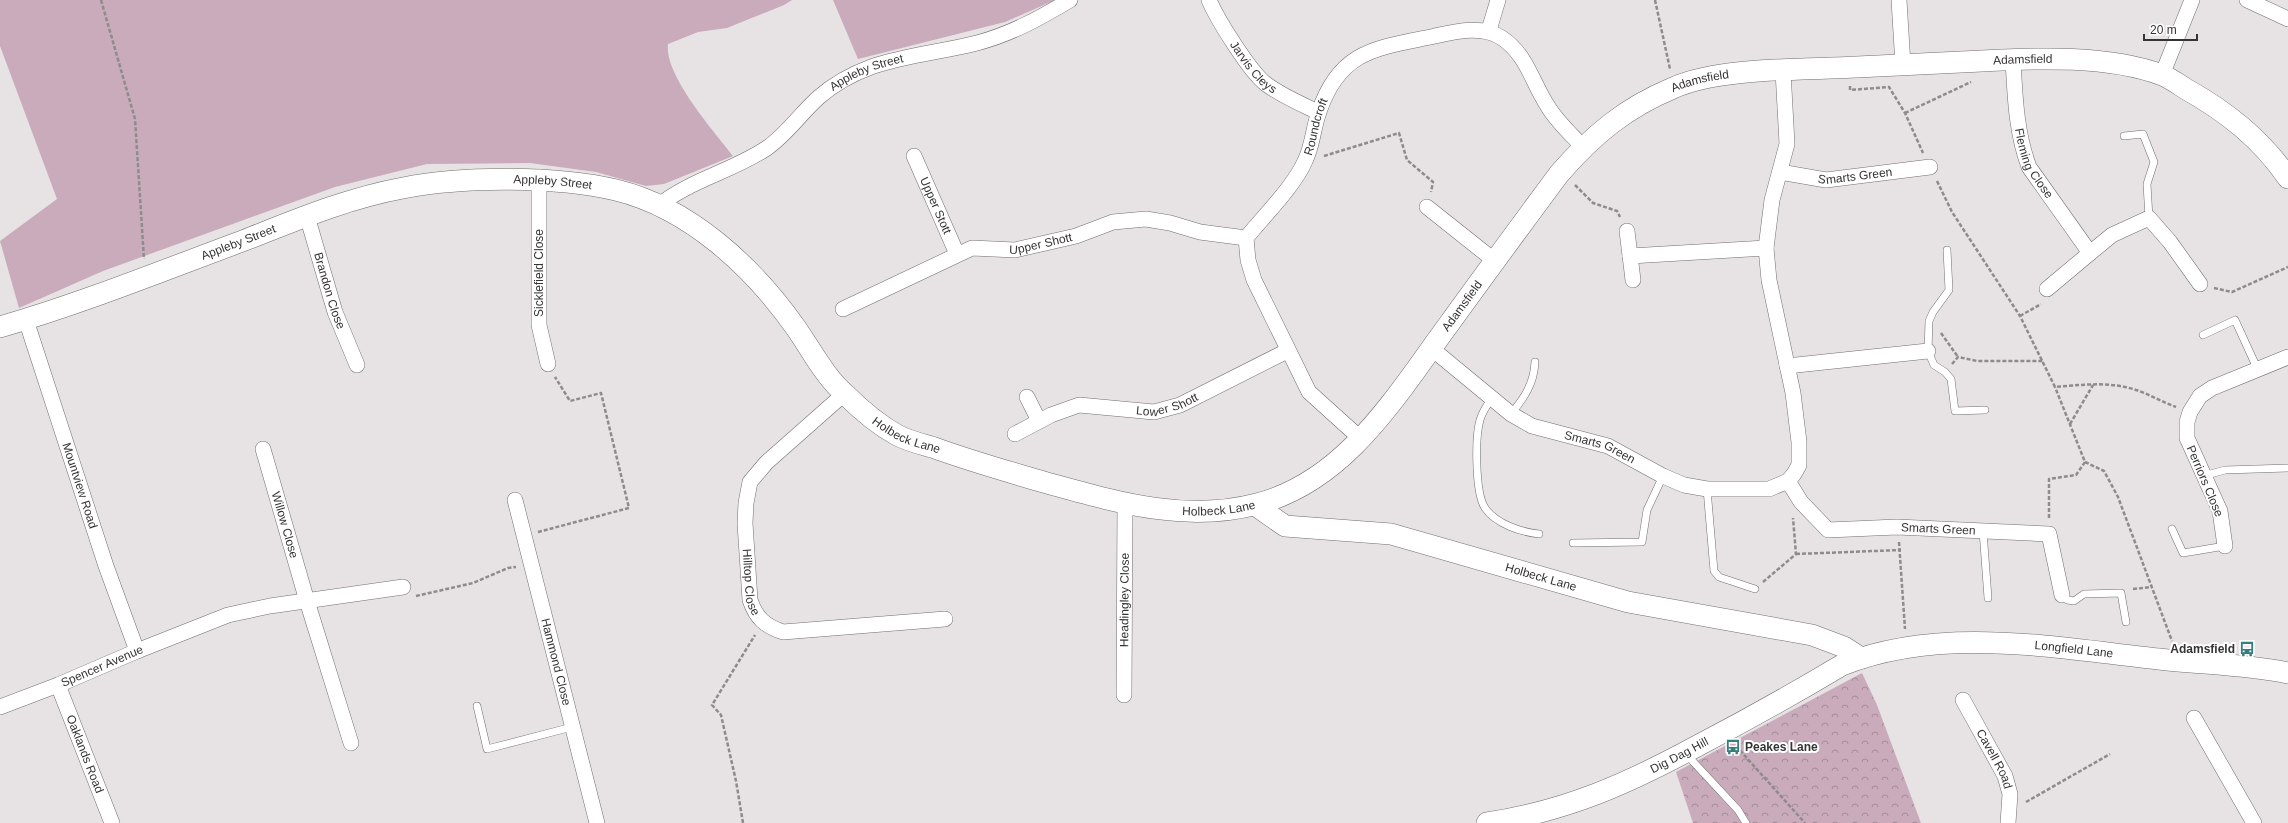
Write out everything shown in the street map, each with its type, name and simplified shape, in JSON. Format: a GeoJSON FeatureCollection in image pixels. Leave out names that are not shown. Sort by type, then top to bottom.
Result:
{"type":"FeatureCollection","features":[{"type":"Feature","properties":{"kind":"street","name":"Appleby Street"},"geometry":{"type":"LineString","coordinates":[[0,327],[26,320],[94,297],[344,203],[405,187],[469,181],[564,182],[619,191],[658,206],[688,187],[742,162],[768,147],[819,97],[846,78],[891,61],[978,42],[1007,33],[1036,20],[1070,0]]}},
{"type":"Feature","properties":{"kind":"street","name":"Jarvis Cleys"},"geometry":{"type":"LineString","coordinates":[[1209,0],[1241,52],[1265,83],[1284,96],[1318,112]]}},
{"type":"Feature","properties":{"kind":"street"},"geometry":{"type":"LineString","coordinates":[[1498,0],[1489,30],[1503,38],[1520,54],[1548,107],[1583,146]]}},
{"type":"Feature","properties":{"kind":"street"},"geometry":{"type":"LineString","coordinates":[[1899,0],[1903,65]]}},
{"type":"Feature","properties":{"kind":"street"},"geometry":{"type":"LineString","coordinates":[[2162,75],[2192,0]]}},
{"type":"Feature","properties":{"kind":"street"},"geometry":{"type":"LineString","coordinates":[[2247,0],[2288,19]]}},
{"type":"Feature","properties":{"kind":"street","name":"Roundcroft"},"geometry":{"type":"LineString","coordinates":[[1246,238],[1290,184],[1307,156],[1314,139],[1318,112],[1335,78],[1343,69],[1362,55],[1382,47],[1443,34],[1489,30]]}},
{"type":"Feature","properties":{"kind":"street","name":"Adamsfield"},"geometry":{"type":"LineString","coordinates":[[1255,505],[1285,494],[1324,471],[1361,439],[1431,348],[1559,174],[1583,146],[1602,128],[1627,111],[1674,87],[1711,77],[1783,71],[2012,60],[2059,59],[2110,63],[2162,75],[2204,99],[2247,129],[2267,150],[2288,178]]}},
{"type":"Feature","properties":{"kind":"street","name":"Fleming Close"},"geometry":{"type":"LineString","coordinates":[[2012,60],[2015,108],[2024,154],[2029,167],[2090,253]]}},
{"type":"Feature","properties":{"kind":"street"},"geometry":{"type":"LineString","coordinates":[[1783,71],[1787,144],[1770,206],[1766,248],[1769,280],[1788,366],[1799,442],[1798,464],[1794,474],[1788,480]]}},
{"type":"Feature","properties":{"kind":"street","name":"Upper Stott"},"geometry":{"type":"LineString","coordinates":[[914,156],[957,254]]}},
{"type":"Feature","properties":{"kind":"street","name":"Smarts Green"},"geometry":{"type":"LineString","coordinates":[[1780,172],[1826,180],[1930,167]]}},
{"type":"Feature","properties":{"kind":"street","name":"Sicklefield Close"},"geometry":{"type":"LineString","coordinates":[[539,181],[539,325],[548,364]]}},
{"type":"Feature","properties":{"kind":"street","name":"Holbeck Lane"},"geometry":{"type":"LineString","coordinates":[[658,206],[710,237],[750,271],[771,294],[844,394],[898,436],[972,462],[1125,504],[1172,511],[1210,511],[1255,505],[1285,526],[1391,534],[1628,602],[1812,635],[1844,647],[1861,658]]}},
{"type":"Feature","properties":{"kind":"street"},"geometry":{"type":"LineString","coordinates":[[1427,208],[1495,261]]}},
{"type":"Feature","properties":{"kind":"street","name":"Brandon Close"},"geometry":{"type":"LineString","coordinates":[[307,216],[335,312],[357,364]]}},
{"type":"Feature","properties":{"kind":"street"},"geometry":{"type":"LineString","coordinates":[[2047,289],[2112,235],[2149,218],[2170,242],[2200,284]]}},
{"type":"Feature","properties":{"kind":"street","name":"Upper Shott"},"geometry":{"type":"LineString","coordinates":[[843,309],[972,248],[1015,250],[1076,236],[1113,222],[1146,219],[1170,223],[1200,232],[1246,238]]}},
{"type":"Feature","properties":{"kind":"street"},"geometry":{"type":"LineString","coordinates":[[1628,232],[1633,280]]}},
{"type":"Feature","properties":{"kind":"street"},"geometry":{"type":"LineString","coordinates":[[1246,238],[1248,260],[1254,280],[1288,352],[1309,392],[1361,439]]}},
{"type":"Feature","properties":{"kind":"street"},"geometry":{"type":"LineString","coordinates":[[1630,256],[1766,248]]}},
{"type":"Feature","properties":{"kind":"street","name":"Mountview Road"},"geometry":{"type":"LineString","coordinates":[[26,320],[106,566],[137,650]]}},
{"type":"Feature","properties":{"kind":"street","name":"Smarts Green"},"geometry":{"type":"LineString","coordinates":[[1431,348],[1511,414],[1532,426],[1608,446],[1663,476],[1684,485],[1707,489],[1769,489],[1788,480],[1801,502],[1828,530],[1896,527],[2049,534]]}},
{"type":"Feature","properties":{"kind":"street"},"geometry":{"type":"LineString","coordinates":[[1788,366],[1928,351]]}},
{"type":"Feature","properties":{"kind":"street","name":"Lower Shott"},"geometry":{"type":"LineString","coordinates":[[1015,434],[1039,421],[1079,405],[1154,412],[1180,405],[1288,352]]}},
{"type":"Feature","properties":{"kind":"street","name":"Perriors Close"},"geometry":{"type":"LineString","coordinates":[[2225,546],[2220,511],[2187,438],[2187,422],[2190,412],[2194,402],[2207,391],[2257,368],[2288,357]]}},
{"type":"Feature","properties":{"kind":"street","name":"Hilltop Close"},"geometry":{"type":"LineString","coordinates":[[844,394],[766,463],[750,482],[746,503],[746,523],[750,600],[754,610],[763,622],[783,632],[945,619]]}},
{"type":"Feature","properties":{"kind":"street"},"geometry":{"type":"LineString","coordinates":[[1027,397],[1039,421]]}},
{"type":"Feature","properties":{"kind":"street","name":"Willow Close"},"geometry":{"type":"LineString","coordinates":[[263,449],[307,601],[351,743]]}},
{"type":"Feature","properties":{"kind":"street","name":"Hammond Close"},"geometry":{"type":"LineString","coordinates":[[515,500],[597,823]]}},
{"type":"Feature","properties":{"kind":"street","name":"Headingley Close"},"geometry":{"type":"LineString","coordinates":[[1124,695],[1125,504]]}},
{"type":"Feature","properties":{"kind":"street"},"geometry":{"type":"LineString","coordinates":[[2049,534],[2062,594]]}},
{"type":"Feature","properties":{"kind":"street"},"geometry":{"type":"LineString","coordinates":[[307,601],[403,587]]}},
{"type":"Feature","properties":{"kind":"street","name":"Spencer Avenue"},"geometry":{"type":"LineString","coordinates":[[0,707],[58,685],[137,650],[228,615],[307,601]]}},
{"type":"Feature","properties":{"kind":"street","name":"Longfield Lane"},"geometry":{"type":"LineString","coordinates":[[1861,658],[1895,649],[1965,643],[2006,644],[2180,662],[2258,667],[2288,673]]}},
{"type":"Feature","properties":{"kind":"street","name":"Dig Dag Hill"},"geometry":{"type":"LineString","coordinates":[[1487,823],[1557,809],[1603,793],[1725,733],[1842,665],[1861,658]]}},
{"type":"Feature","properties":{"kind":"street","name":"Oaklands Road"},"geometry":{"type":"LineString","coordinates":[[58,685],[112,823]]}},
{"type":"Feature","properties":{"kind":"street","name":"Cavell Road"},"geometry":{"type":"LineString","coordinates":[[1963,700],[2005,776],[2010,794],[2008,816]]}},
{"type":"Feature","properties":{"kind":"street"},"geometry":{"type":"LineString","coordinates":[[2194,718],[2254,823]]}},
{"type":"Feature","properties":{"kind":"lane"},"geometry":{"type":"LineString","coordinates":[[2124,136],[2143,134],[2154,162],[2147,184],[2149,218]]}},
{"type":"Feature","properties":{"kind":"lane"},"geometry":{"type":"LineString","coordinates":[[1947,250],[1949,290],[1932,312],[1929,329],[1928,351],[1934,365],[1945,372],[1951,379],[1955,411],[1985,410]]}},
{"type":"Feature","properties":{"kind":"lane"},"geometry":{"type":"LineString","coordinates":[[2203,334],[2235,320],[2257,368]]}},
{"type":"Feature","properties":{"kind":"lane"},"geometry":{"type":"LineString","coordinates":[[1511,414],[1524,398],[1531,384],[1535,375],[1535,362]]}},
{"type":"Feature","properties":{"kind":"lane"},"geometry":{"type":"LineString","coordinates":[[1492,398],[1480,420],[1478,434],[1478,486],[1485,508],[1510,527],[1539,534]]}},
{"type":"Feature","properties":{"kind":"lane"},"geometry":{"type":"LineString","coordinates":[[2203,476],[2225,470],[2288,468]]}},
{"type":"Feature","properties":{"kind":"lane"},"geometry":{"type":"LineString","coordinates":[[1573,543],[1642,542],[1647,510],[1663,476]]}},
{"type":"Feature","properties":{"kind":"lane"},"geometry":{"type":"LineString","coordinates":[[1707,489],[1714,571],[1719,577],[1756,589]]}},
{"type":"Feature","properties":{"kind":"lane"},"geometry":{"type":"LineString","coordinates":[[2172,529],[2183,553],[2225,546]]}},
{"type":"Feature","properties":{"kind":"lane"},"geometry":{"type":"LineString","coordinates":[[1983,531],[1988,598]]}},
{"type":"Feature","properties":{"kind":"lane"},"geometry":{"type":"LineString","coordinates":[[2062,594],[2067,600],[2074,601],[2084,594],[2121,593],[2126,622]]}},
{"type":"Feature","properties":{"kind":"lane"},"geometry":{"type":"LineString","coordinates":[[477,706],[487,749],[572,728]]}},
{"type":"Feature","properties":{"kind":"lane"},"geometry":{"type":"LineString","coordinates":[[1685,753],[1738,810],[1746,823]]}},
{"type":"Feature","properties":{"kind":"path"},"geometry":{"type":"LineString","coordinates":[[101,0],[135,119],[145,278]]}},
{"type":"Feature","properties":{"kind":"path"},"geometry":{"type":"LineString","coordinates":[[1654,0],[1674,87]]}},
{"type":"Feature","properties":{"kind":"path"},"geometry":{"type":"LineString","coordinates":[[1905,113],[1971,82],[1969,62]]}},
{"type":"Feature","properties":{"kind":"path"},"geometry":{"type":"LineString","coordinates":[[1848,68],[1850,90],[1889,87],[1905,113],[1952,212],[2020,316],[2044,361],[2085,462],[2104,471],[2118,497],[2180,662]]}},
{"type":"Feature","properties":{"kind":"path"},"geometry":{"type":"LineString","coordinates":[[1307,156],[1321,156],[1399,133],[1407,160],[1433,182],[1427,208]]}},
{"type":"Feature","properties":{"kind":"path"},"geometry":{"type":"LineString","coordinates":[[1559,174],[1575,184],[1593,203],[1617,211],[1628,232]]}},
{"type":"Feature","properties":{"kind":"path"},"geometry":{"type":"LineString","coordinates":[[2200,284],[2232,292],[2288,267]]}},
{"type":"Feature","properties":{"kind":"path"},"geometry":{"type":"LineString","coordinates":[[1929,329],[1938,331],[1942,334],[1958,357],[1977,361],[2044,361]]}},
{"type":"Feature","properties":{"kind":"path"},"geometry":{"type":"LineString","coordinates":[[1945,372],[1958,357]]}},
{"type":"Feature","properties":{"kind":"path"},"geometry":{"type":"LineString","coordinates":[[524,536],[629,508],[601,392],[570,401],[548,364]]}},
{"type":"Feature","properties":{"kind":"path"},"geometry":{"type":"LineString","coordinates":[[2070,425],[2093,385]]}},
{"type":"Feature","properties":{"kind":"path"},"geometry":{"type":"LineString","coordinates":[[2055,387],[2116,385],[2135,389],[2190,412]]}},
{"type":"Feature","properties":{"kind":"path"},"geometry":{"type":"LineString","coordinates":[[2049,534],[2049,479],[2076,475],[2085,462]]}},
{"type":"Feature","properties":{"kind":"path"},"geometry":{"type":"LineString","coordinates":[[1796,554],[1792,510],[1801,502]]}},
{"type":"Feature","properties":{"kind":"path"},"geometry":{"type":"LineString","coordinates":[[1895,649],[1906,628],[1901,550],[1896,527]]}},
{"type":"Feature","properties":{"kind":"path"},"geometry":{"type":"LineString","coordinates":[[1756,589],[1796,554],[1901,550]]}},
{"type":"Feature","properties":{"kind":"path"},"geometry":{"type":"LineString","coordinates":[[403,587],[416,596],[473,583],[508,568],[531,566]]}},
{"type":"Feature","properties":{"kind":"path"},"geometry":{"type":"LineString","coordinates":[[2121,593],[2152,587]]}},
{"type":"Feature","properties":{"kind":"path"},"geometry":{"type":"LineString","coordinates":[[743,823],[736,782],[721,715],[712,706],[763,622]]}},
{"type":"Feature","properties":{"kind":"path"},"geometry":{"type":"LineString","coordinates":[[1725,733],[1805,823]]}},
{"type":"Feature","properties":{"kind":"path"},"geometry":{"type":"LineString","coordinates":[[2008,816],[2029,800],[2110,754]]}},
{"type":"Feature","properties":{"kind":"green space"},"geometry":{"type":"Polygon","coordinates":[[[0,0],[792,0],[784,5],[727,28],[698,32],[668,44],[669,57],[682,86],[703,118],[733,156],[664,184],[646,186],[596,172],[530,163],[427,164],[335,187],[103,271],[19,308],[0,241],[57,199],[0,46],[0,0]]]}},
{"type":"Feature","properties":{"kind":"green space"},"geometry":{"type":"Polygon","coordinates":[[[833,0],[1055,0],[1005,22],[858,59],[833,0]]]}},
{"type":"Feature","properties":{"kind":"green space"},"geometry":{"type":"Polygon","coordinates":[[[1862,673],[1877,705],[1921,823],[1693,823],[1676,772],[1862,673]]]}},
{"type":"Feature","properties":{"kind":"place","name":"Adamsfield"},"geometry":{"type":"Point","coordinates":[2247,649]}},
{"type":"Feature","properties":{"kind":"place","name":"Peakes Lane"},"geometry":{"type":"Point","coordinates":[1733,747]}}]}
